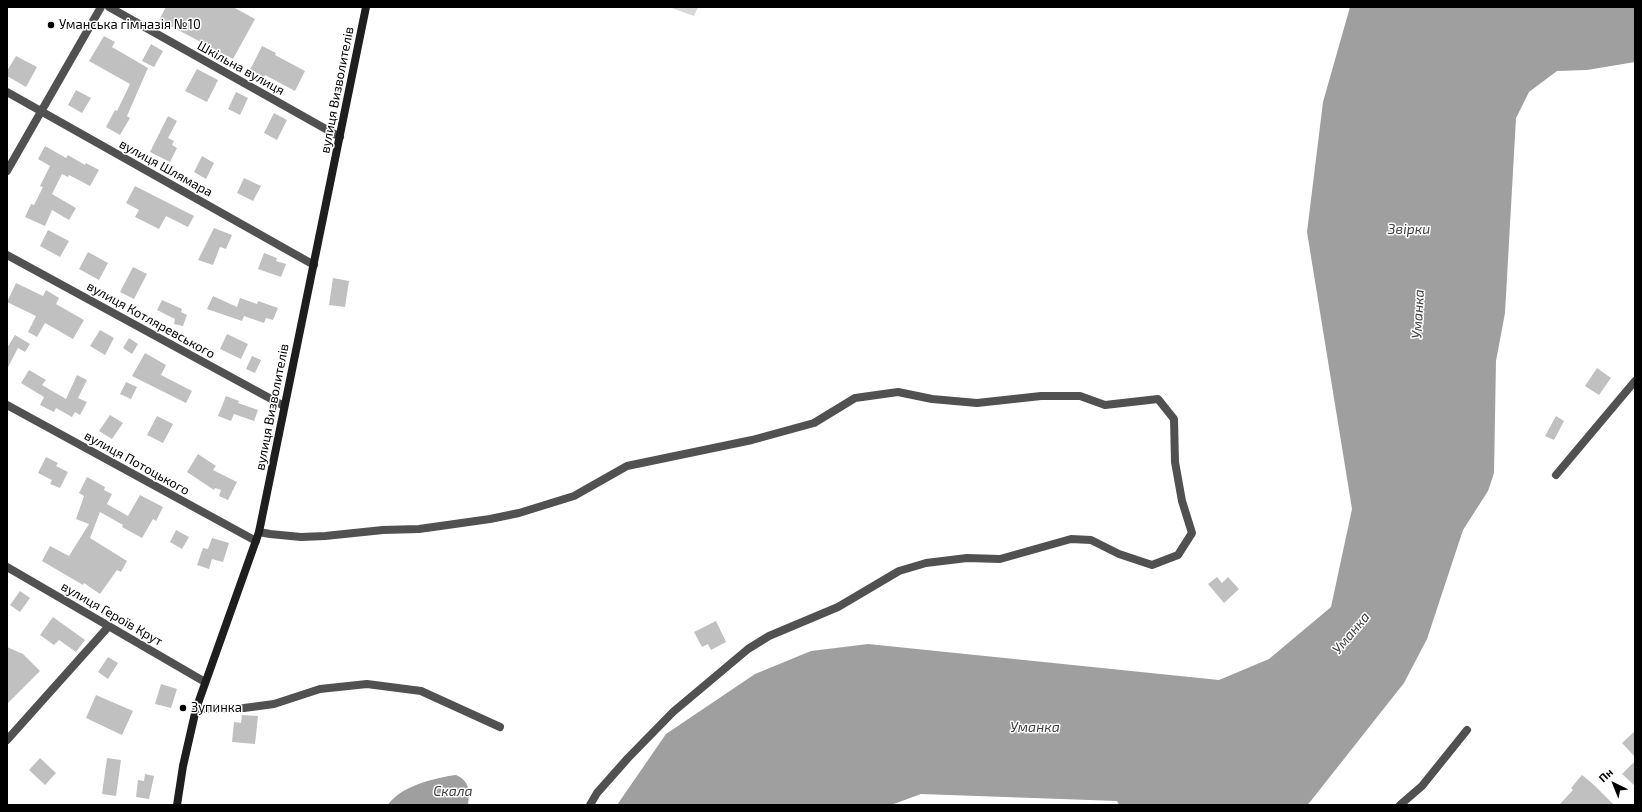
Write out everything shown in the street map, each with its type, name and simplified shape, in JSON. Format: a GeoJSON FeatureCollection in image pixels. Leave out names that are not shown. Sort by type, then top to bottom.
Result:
{"type":"FeatureCollection","features":[{"type":"Feature","properties":{"kind":"main road","name":"вулиця Визволителів"},"geometry":{"type":"LineString","coordinates":[[177,805],[183,766],[196,709],[259,532],[366,7]]}},
{"type":"Feature","properties":{"kind":"street"},"geometry":{"type":"LineString","coordinates":[[7,171],[101,7]]}},
{"type":"Feature","properties":{"kind":"street","name":"Шкільна вулиця"},"geometry":{"type":"LineString","coordinates":[[109,7],[340,137]]}},
{"type":"Feature","properties":{"kind":"street","name":"вулиця Шлямара"},"geometry":{"type":"LineString","coordinates":[[7,92],[314,264]]}},
{"type":"Feature","properties":{"kind":"street","name":"вулиця Котляревського"},"geometry":{"type":"LineString","coordinates":[[7,254],[284,406]]}},
{"type":"Feature","properties":{"kind":"street"},"geometry":{"type":"LineString","coordinates":[[1556,475],[1635,381]]}},
{"type":"Feature","properties":{"kind":"street"},"geometry":{"type":"LineString","coordinates":[[259,532],[301,537],[325,536],[383,530],[419,529],[490,519],[519,513],[574,496],[627,466],[673,456],[691,454],[814,423],[855,398],[898,392],[932,399],[978,403],[1041,396],[1080,396],[1105,405],[1158,399],[1174,419],[1175,462],[1182,501],[1192,533],[1178,555],[1152,565],[1118,554],[1091,540],[1071,539],[1000,559],[967,558],[926,562],[899,571],[838,607],[769,636],[748,649],[673,712],[628,758],[597,793],[590,805]]}},
{"type":"Feature","properties":{"kind":"street","name":"вулиця Потоцького"},"geometry":{"type":"LineString","coordinates":[[7,405],[256,541]]}},
{"type":"Feature","properties":{"kind":"street","name":"вулиця Героїв Крут"},"geometry":{"type":"LineString","coordinates":[[7,567],[205,682]]}},
{"type":"Feature","properties":{"kind":"street"},"geometry":{"type":"LineString","coordinates":[[7,740],[109,626]]}},
{"type":"Feature","properties":{"kind":"street"},"geometry":{"type":"LineString","coordinates":[[196,709],[244,708],[274,704],[320,689],[367,684],[421,691],[500,727]]}},
{"type":"Feature","properties":{"kind":"street"},"geometry":{"type":"LineString","coordinates":[[1400,805],[1422,786],[1467,730]]}},
{"type":"Feature","properties":{"kind":"shaded area"},"geometry":{"type":"Polygon","coordinates":[[[669,7],[698,7],[694,16],[669,7]]]}},
{"type":"Feature","properties":{"kind":"water","name":"Звірки"},"geometry":{"type":"Polygon","coordinates":[[[1350,7],[1635,7],[1635,62],[1587,70],[1557,71],[1529,92],[1516,118],[1505,313],[1496,361],[1494,473],[1488,491],[1463,530],[1427,639],[1404,683],[1310,802],[1307,805],[1119,805],[1117,801],[921,794],[891,805],[617,805],[666,734],[755,674],[811,651],[868,644],[1219,680],[1269,659],[1331,607],[1352,509],[1307,232],[1323,102],[1350,7]]]}},
{"type":"Feature","properties":{"kind":"water","name":"Скала"},"geometry":{"type":"Polygon","coordinates":[[[456,775],[464,780],[468,787],[468,805],[388,805],[394,798],[409,788],[438,778],[456,775]]]}},
{"type":"Feature","properties":{"kind":"building"},"geometry":{"type":"Polygon","coordinates":[[[166,7],[233,7],[255,19],[233,59],[159,20],[166,7]]]}},
{"type":"Feature","properties":{"kind":"building"},"geometry":{"type":"Polygon","coordinates":[[[104,36],[115,42],[112,47],[148,68],[127,116],[130,118],[120,135],[106,127],[115,110],[117,111],[130,84],[89,61],[104,36]]]}},
{"type":"Feature","properties":{"kind":"building"},"geometry":{"type":"Polygon","coordinates":[[[151,44],[163,51],[154,67],[142,61],[151,44]]]}},
{"type":"Feature","properties":{"kind":"building"},"geometry":{"type":"Polygon","coordinates":[[[262,46],[276,53],[275,55],[305,71],[295,91],[265,75],[264,77],[250,70],[262,46]]]}},
{"type":"Feature","properties":{"kind":"building"},"geometry":{"type":"Polygon","coordinates":[[[16,56],[37,67],[26,87],[7,76],[7,71],[16,56]]]}},
{"type":"Feature","properties":{"kind":"building"},"geometry":{"type":"Polygon","coordinates":[[[197,69],[218,80],[207,102],[185,91],[197,69]]]}},
{"type":"Feature","properties":{"kind":"building"},"geometry":{"type":"Polygon","coordinates":[[[76,90],[91,98],[82,113],[68,105],[76,90]]]}},
{"type":"Feature","properties":{"kind":"building"},"geometry":{"type":"Polygon","coordinates":[[[236,92],[248,98],[240,115],[228,109],[236,92]]]}},
{"type":"Feature","properties":{"kind":"building"},"geometry":{"type":"Polygon","coordinates":[[[274,113],[287,120],[277,140],[264,133],[274,113]]]}},
{"type":"Feature","properties":{"kind":"building"},"geometry":{"type":"Polygon","coordinates":[[[168,116],[177,121],[168,138],[174,141],[172,145],[177,148],[170,162],[150,152],[168,116]]]}},
{"type":"Feature","properties":{"kind":"building"},"geometry":{"type":"Polygon","coordinates":[[[45,146],[66,158],[68,155],[85,165],[86,163],[99,170],[90,186],[69,175],[68,177],[62,174],[52,194],[76,208],[69,220],[52,210],[45,226],[25,217],[31,204],[34,205],[43,187],[40,186],[50,166],[38,159],[45,146]]]}},
{"type":"Feature","properties":{"kind":"building"},"geometry":{"type":"Polygon","coordinates":[[[202,156],[214,163],[206,179],[194,172],[202,156]]]}},
{"type":"Feature","properties":{"kind":"building"},"geometry":{"type":"Polygon","coordinates":[[[244,178],[261,186],[253,201],[237,193],[244,178]]]}},
{"type":"Feature","properties":{"kind":"building"},"geometry":{"type":"Polygon","coordinates":[[[135,186],[194,216],[188,227],[166,216],[159,229],[135,217],[139,210],[126,203],[135,186]]]}},
{"type":"Feature","properties":{"kind":"building"},"geometry":{"type":"Polygon","coordinates":[[[214,228],[232,235],[226,249],[220,247],[213,265],[198,260],[214,228]]]}},
{"type":"Feature","properties":{"kind":"building"},"geometry":{"type":"Polygon","coordinates":[[[48,230],[69,241],[60,257],[40,246],[48,230]]]}},
{"type":"Feature","properties":{"kind":"building"},"geometry":{"type":"Polygon","coordinates":[[[88,252],[108,263],[99,280],[79,269],[88,252]]]}},
{"type":"Feature","properties":{"kind":"building"},"geometry":{"type":"Polygon","coordinates":[[[264,253],[277,258],[276,261],[286,264],[281,277],[258,269],[264,253]]]}},
{"type":"Feature","properties":{"kind":"building"},"geometry":{"type":"Polygon","coordinates":[[[133,267],[147,274],[134,299],[120,292],[133,267]]]}},
{"type":"Feature","properties":{"kind":"building"},"geometry":{"type":"Polygon","coordinates":[[[333,278],[349,281],[345,307],[329,305],[333,278]]]}},
{"type":"Feature","properties":{"kind":"building"},"geometry":{"type":"Polygon","coordinates":[[[16,283],[43,296],[46,290],[59,298],[56,304],[84,320],[73,339],[45,323],[37,337],[28,332],[36,316],[7,302],[16,283]]]}},
{"type":"Feature","properties":{"kind":"building"},"geometry":{"type":"Polygon","coordinates":[[[213,296],[237,307],[240,298],[257,304],[258,301],[278,308],[273,320],[266,318],[264,323],[244,316],[242,321],[207,309],[213,296]]]}},
{"type":"Feature","properties":{"kind":"building"},"geometry":{"type":"Polygon","coordinates":[[[162,300],[182,309],[181,312],[187,315],[183,326],[174,324],[175,319],[157,310],[162,300]]]}},
{"type":"Feature","properties":{"kind":"building"},"geometry":{"type":"Polygon","coordinates":[[[100,330],[114,338],[105,355],[90,346],[100,330]]]}},
{"type":"Feature","properties":{"kind":"building"},"geometry":{"type":"Polygon","coordinates":[[[227,334],[248,344],[241,359],[220,349],[227,334]]]}},
{"type":"Feature","properties":{"kind":"building"},"geometry":{"type":"Polygon","coordinates":[[[15,335],[30,344],[25,352],[18,348],[7,369],[7,348],[15,335]]]}},
{"type":"Feature","properties":{"kind":"building"},"geometry":{"type":"Polygon","coordinates":[[[129,338],[138,344],[132,354],[123,348],[129,338]]]}},
{"type":"Feature","properties":{"kind":"building"},"geometry":{"type":"Polygon","coordinates":[[[145,353],[166,365],[161,375],[192,391],[186,403],[132,376],[145,353]]]}},
{"type":"Feature","properties":{"kind":"building"},"geometry":{"type":"Polygon","coordinates":[[[252,356],[261,360],[255,373],[246,369],[252,356]]]}},
{"type":"Feature","properties":{"kind":"building"},"geometry":{"type":"Polygon","coordinates":[[[1597,368],[1611,378],[1599,395],[1585,386],[1597,368]]]}},
{"type":"Feature","properties":{"kind":"building"},"geometry":{"type":"Polygon","coordinates":[[[29,370],[46,380],[42,385],[66,399],[77,375],[87,380],[78,398],[87,402],[80,415],[75,412],[72,417],[56,408],[54,412],[40,405],[44,397],[21,383],[29,370]]]}},
{"type":"Feature","properties":{"kind":"building"},"geometry":{"type":"Polygon","coordinates":[[[126,382],[137,387],[131,399],[120,394],[126,382]]]}},
{"type":"Feature","properties":{"kind":"building"},"geometry":{"type":"Polygon","coordinates":[[[226,396],[239,401],[238,403],[258,410],[254,421],[234,414],[231,421],[218,416],[226,396]]]}},
{"type":"Feature","properties":{"kind":"building"},"geometry":{"type":"Polygon","coordinates":[[[110,415],[123,423],[112,439],[99,431],[110,415]]]}},
{"type":"Feature","properties":{"kind":"building"},"geometry":{"type":"Polygon","coordinates":[[[157,416],[173,424],[163,443],[147,435],[157,416]]]}},
{"type":"Feature","properties":{"kind":"building"},"geometry":{"type":"Polygon","coordinates":[[[1556,416],[1564,421],[1554,440],[1545,436],[1556,416]]]}},
{"type":"Feature","properties":{"kind":"building"},"geometry":{"type":"Polygon","coordinates":[[[198,454],[216,466],[213,470],[237,482],[228,500],[219,496],[221,490],[215,488],[214,490],[187,472],[198,454]]]}},
{"type":"Feature","properties":{"kind":"building"},"geometry":{"type":"Polygon","coordinates":[[[46,457],[58,463],[56,466],[68,472],[60,488],[50,484],[52,480],[38,473],[46,457]]]}},
{"type":"Feature","properties":{"kind":"building"},"geometry":{"type":"Polygon","coordinates":[[[87,477],[105,487],[104,490],[112,494],[107,504],[128,516],[140,495],[163,507],[156,521],[153,519],[142,538],[100,512],[90,538],[127,561],[121,572],[117,570],[100,594],[84,583],[83,585],[42,561],[50,546],[69,556],[89,524],[76,519],[84,496],[79,493],[87,477]]]}},
{"type":"Feature","properties":{"kind":"building"},"geometry":{"type":"Polygon","coordinates":[[[176,530],[189,537],[182,549],[170,542],[176,530]]]}},
{"type":"Feature","properties":{"kind":"building"},"geometry":{"type":"Polygon","coordinates":[[[212,538],[229,543],[223,562],[212,559],[209,569],[197,565],[203,548],[208,549],[212,538]]]}},
{"type":"Feature","properties":{"kind":"building"},"geometry":{"type":"Polygon","coordinates":[[[1217,577],[1222,583],[1228,577],[1239,589],[1224,603],[1208,584],[1217,577]]]}},
{"type":"Feature","properties":{"kind":"building"},"geometry":{"type":"Polygon","coordinates":[[[20,591],[30,598],[20,612],[10,605],[20,591]]]}},
{"type":"Feature","properties":{"kind":"building"},"geometry":{"type":"Polygon","coordinates":[[[53,617],[85,640],[76,652],[59,640],[54,645],[40,635],[53,617]]]}},
{"type":"Feature","properties":{"kind":"building"},"geometry":{"type":"Polygon","coordinates":[[[716,621],[726,642],[711,650],[708,644],[702,647],[694,632],[716,621]]]}},
{"type":"Feature","properties":{"kind":"building"},"geometry":{"type":"Polygon","coordinates":[[[7,647],[23,654],[40,671],[7,704],[7,647]]]}},
{"type":"Feature","properties":{"kind":"building"},"geometry":{"type":"Polygon","coordinates":[[[108,657],[118,663],[108,679],[98,672],[108,657]]]}},
{"type":"Feature","properties":{"kind":"building"},"geometry":{"type":"Polygon","coordinates":[[[161,684],[177,689],[171,708],[155,704],[161,684]]]}},
{"type":"Feature","properties":{"kind":"building"},"geometry":{"type":"Polygon","coordinates":[[[96,695],[133,711],[122,735],[86,718],[96,695]]]}},
{"type":"Feature","properties":{"kind":"building"},"geometry":{"type":"Polygon","coordinates":[[[242,715],[258,716],[255,744],[232,742],[234,722],[241,723],[242,715]]]}},
{"type":"Feature","properties":{"kind":"building"},"geometry":{"type":"Polygon","coordinates":[[[1635,731],[1635,757],[1622,743],[1635,731]]]}},
{"type":"Feature","properties":{"kind":"building"},"geometry":{"type":"Polygon","coordinates":[[[40,758],[56,773],[45,785],[29,770],[40,758]]]}},
{"type":"Feature","properties":{"kind":"building"},"geometry":{"type":"Polygon","coordinates":[[[107,758],[121,760],[116,796],[102,794],[107,758]]]}},
{"type":"Feature","properties":{"kind":"building"},"geometry":{"type":"Polygon","coordinates":[[[1635,761],[1635,786],[1622,774],[1635,761]]]}},
{"type":"Feature","properties":{"kind":"building"},"geometry":{"type":"Polygon","coordinates":[[[145,774],[154,776],[149,799],[136,797],[138,780],[144,781],[145,774]]]}},
{"type":"Feature","properties":{"kind":"building"},"geometry":{"type":"Polygon","coordinates":[[[1582,775],[1614,805],[1559,805],[1573,790],[1571,788],[1582,775]]]}},
{"type":"Feature","properties":{"kind":"place","name":"Уманська гімназія №10"},"geometry":{"type":"Point","coordinates":[51,25]}},
{"type":"Feature","properties":{"kind":"place","name":"Зупинка"},"geometry":{"type":"Point","coordinates":[183,708]}},
{"type":"Feature","properties":{"kind":"water label","name":"Уманка"},"geometry":{"type":"Point","coordinates":[1418,314]}},
{"type":"Feature","properties":{"kind":"water label","name":"Уманка"},"geometry":{"type":"Point","coordinates":[1351,633]}},
{"type":"Feature","properties":{"kind":"water label","name":"Уманка"},"geometry":{"type":"Point","coordinates":[1035,727]}}]}
